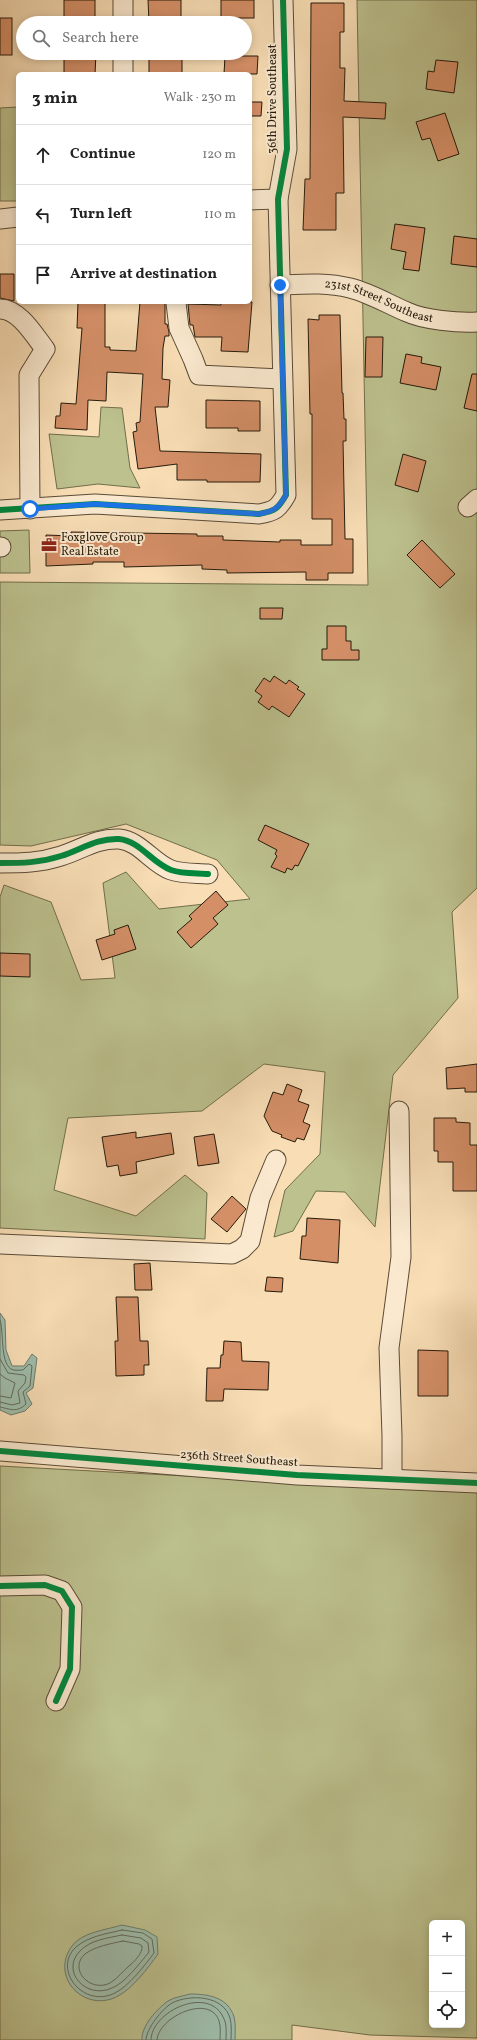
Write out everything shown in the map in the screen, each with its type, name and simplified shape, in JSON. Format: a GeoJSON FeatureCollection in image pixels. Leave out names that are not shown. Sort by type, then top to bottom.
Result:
{"type":"FeatureCollection","features":[{"type":"Feature","properties":{"kind":"street"},"geometry":{"type":"LineString","coordinates":[[123,0],[123,16]]}},
{"type":"Feature","properties":{"kind":"street","name":"36th Drive Southeast"},"geometry":{"type":"LineString","coordinates":[[30,509],[95,504],[259,514],[269,512],[278,507],[286,495],[278,199],[287,149],[283,0]]}},
{"type":"Feature","properties":{"kind":"street"},"geometry":{"type":"LineString","coordinates":[[123,60],[123,72]]}},
{"type":"Feature","properties":{"kind":"street"},"geometry":{"type":"LineString","coordinates":[[252,200],[278,199]]}},
{"type":"Feature","properties":{"kind":"street"},"geometry":{"type":"LineString","coordinates":[[0,219],[16,217]]}},
{"type":"Feature","properties":{"kind":"street","name":"231st Street Southeast"},"geometry":{"type":"LineString","coordinates":[[280,285],[322,284],[350,288],[409,313],[459,322],[477,322]]}},
{"type":"Feature","properties":{"kind":"street"},"geometry":{"type":"LineString","coordinates":[[176,304],[179,328],[194,359],[199,375],[282,379]]}},
{"type":"Feature","properties":{"kind":"street"},"geometry":{"type":"LineString","coordinates":[[0,309],[7,309],[21,320],[45,349],[29,375],[30,509],[0,510]]}},
{"type":"Feature","properties":{"kind":"street"},"geometry":{"type":"LineString","coordinates":[[0,863],[35,863],[62,856],[86,845],[105,840],[121,839],[138,846],[171,870],[208,874]]}},
{"type":"Feature","properties":{"kind":"street"},"geometry":{"type":"LineString","coordinates":[[392,1479],[389,1348],[401,1257],[399,1111]]}},
{"type":"Feature","properties":{"kind":"street"},"geometry":{"type":"LineString","coordinates":[[0,1244],[232,1254],[242,1249],[250,1241],[260,1198],[276,1160]]}},
{"type":"Feature","properties":{"kind":"street","name":"236th Street Southeast"},"geometry":{"type":"LineString","coordinates":[[0,1451],[298,1475],[477,1483]]}},
{"type":"Feature","properties":{"kind":"street"},"geometry":{"type":"LineString","coordinates":[[0,1586],[46,1586],[62,1591],[72,1607],[70,1669],[56,1701]]}},
{"type":"Feature","properties":{"kind":"green space"},"geometry":{"type":"Polygon","coordinates":[[[357,0],[477,0],[477,888],[452,912],[458,998],[393,1075],[375,1227],[345,1192],[316,1191],[293,1231],[274,1237],[285,1190],[320,1154],[325,1072],[264,1064],[202,1111],[68,1118],[54,1190],[136,1216],[185,1175],[207,1193],[205,1239],[0,1228],[0,897],[4,885],[51,902],[81,980],[115,978],[103,883],[126,872],[159,909],[250,899],[217,860],[126,824],[31,846],[0,845],[0,582],[368,585],[357,0]]]}},
{"type":"Feature","properties":{"kind":"green space"},"geometry":{"type":"Polygon","coordinates":[[[16,107],[16,201],[0,201],[0,108],[16,107]]]}},
{"type":"Feature","properties":{"kind":"green space"},"geometry":{"type":"Polygon","coordinates":[[[101,407],[122,408],[130,468],[140,488],[98,484],[57,489],[49,434],[99,437],[101,407]]]}},
{"type":"Feature","properties":{"kind":"green space"},"geometry":{"type":"Polygon","coordinates":[[[29,530],[30,573],[0,573],[0,531],[29,530]]]}},
{"type":"Feature","properties":{"kind":"green space"},"geometry":{"type":"Polygon","coordinates":[[[0,1466],[297,1482],[477,1483],[477,2038],[370,2035],[292,2025],[292,2040],[0,2040],[0,1466]]]}},
{"type":"Feature","properties":{"kind":"water"},"geometry":{"type":"Polygon","coordinates":[[[0,1313],[5,1320],[6,1350],[12,1366],[24,1366],[32,1354],[37,1358],[33,1388],[26,1393],[32,1404],[25,1411],[11,1415],[0,1410],[0,1313]]]}},
{"type":"Feature","properties":{"kind":"water"},"geometry":{"type":"Polygon","coordinates":[[[122,1925],[145,1930],[157,1937],[158,1954],[135,1983],[118,1996],[106,2000],[94,2000],[83,1996],[74,1989],[68,1980],[65,1969],[66,1958],[72,1946],[76,1941],[88,1935],[122,1925]]]}},
{"type":"Feature","properties":{"kind":"water"},"geometry":{"type":"Polygon","coordinates":[[[190,1994],[210,1996],[227,2005],[235,2020],[235,2040],[142,2040],[144,2029],[150,2018],[159,2008],[170,2000],[190,1994]]]}},
{"type":"Feature","properties":{"kind":"building"},"geometry":{"type":"Polygon","coordinates":[[[64,0],[95,0],[95,16],[64,16],[64,0]]]}},
{"type":"Feature","properties":{"kind":"building"},"geometry":{"type":"Polygon","coordinates":[[[148,0],[181,0],[181,16],[149,16],[148,0]]]}},
{"type":"Feature","properties":{"kind":"building"},"geometry":{"type":"Polygon","coordinates":[[[221,0],[254,0],[254,18],[252,18],[252,16],[221,16],[221,0]]]}},
{"type":"Feature","properties":{"kind":"building"},"geometry":{"type":"Polygon","coordinates":[[[311,3],[344,3],[344,32],[340,32],[340,68],[345,68],[344,101],[386,103],[385,119],[343,117],[344,193],[336,193],[336,230],[303,230],[305,179],[310,179],[311,3]]]}},
{"type":"Feature","properties":{"kind":"building"},"geometry":{"type":"Polygon","coordinates":[[[0,18],[12,18],[12,55],[0,55],[0,18]]]}},
{"type":"Feature","properties":{"kind":"building"},"geometry":{"type":"Polygon","coordinates":[[[252,56],[258,56],[257,74],[252,74],[252,72],[224,72],[225,60],[252,60],[252,56]]]}},
{"type":"Feature","properties":{"kind":"building"},"geometry":{"type":"Polygon","coordinates":[[[64,60],[96,60],[95,72],[64,72],[64,60]]]}},
{"type":"Feature","properties":{"kind":"building"},"geometry":{"type":"Polygon","coordinates":[[[149,60],[182,60],[182,72],[149,72],[149,60]]]}},
{"type":"Feature","properties":{"kind":"building"},"geometry":{"type":"Polygon","coordinates":[[[436,60],[458,62],[454,93],[426,89],[428,71],[434,72],[436,60]]]}},
{"type":"Feature","properties":{"kind":"building"},"geometry":{"type":"Polygon","coordinates":[[[252,102],[262,102],[261,116],[252,116],[252,102]]]}},
{"type":"Feature","properties":{"kind":"building"},"geometry":{"type":"Polygon","coordinates":[[[445,113],[459,154],[438,161],[430,138],[422,140],[416,122],[445,113]]]}},
{"type":"Feature","properties":{"kind":"building"},"geometry":{"type":"Polygon","coordinates":[[[395,224],[425,228],[419,271],[403,269],[406,252],[391,249],[395,224]]]}},
{"type":"Feature","properties":{"kind":"building"},"geometry":{"type":"Polygon","coordinates":[[[454,236],[477,239],[477,267],[451,264],[454,236]]]}},
{"type":"Feature","properties":{"kind":"building"},"geometry":{"type":"Polygon","coordinates":[[[0,274],[14,274],[14,301],[0,298],[0,274]]]}},
{"type":"Feature","properties":{"kind":"building"},"geometry":{"type":"Polygon","coordinates":[[[78,304],[105,304],[105,347],[110,347],[110,350],[136,351],[140,304],[165,304],[165,324],[167,324],[169,336],[165,336],[163,348],[162,379],[170,380],[168,407],[155,407],[160,451],[261,454],[260,482],[207,482],[207,480],[177,480],[177,464],[138,469],[133,432],[137,431],[136,423],[140,422],[143,374],[107,372],[106,401],[88,400],[87,430],[55,428],[56,416],[60,416],[61,403],[76,404],[82,328],[77,328],[78,304]]]}},
{"type":"Feature","properties":{"kind":"building"},"geometry":{"type":"Polygon","coordinates":[[[188,304],[252,304],[248,352],[221,351],[222,337],[195,337],[193,325],[190,325],[188,304]]]}},
{"type":"Feature","properties":{"kind":"building"},"geometry":{"type":"Polygon","coordinates":[[[319,315],[340,315],[342,393],[344,419],[346,419],[346,441],[343,441],[345,539],[353,539],[353,573],[328,573],[328,580],[306,580],[306,572],[227,573],[227,570],[202,569],[202,565],[124,567],[124,562],[93,562],[93,564],[46,566],[46,535],[71,536],[71,532],[197,534],[197,536],[223,536],[223,540],[280,542],[280,540],[301,540],[301,545],[332,545],[332,519],[312,519],[312,414],[310,414],[308,319],[319,320],[319,315]]]}},
{"type":"Feature","properties":{"kind":"building"},"geometry":{"type":"Polygon","coordinates":[[[366,337],[383,337],[382,377],[365,377],[366,337]]]}},
{"type":"Feature","properties":{"kind":"building"},"geometry":{"type":"Polygon","coordinates":[[[406,354],[422,357],[421,363],[441,367],[436,390],[400,383],[406,354]]]}},
{"type":"Feature","properties":{"kind":"building"},"geometry":{"type":"Polygon","coordinates":[[[472,374],[477,374],[477,411],[464,408],[472,374]]]}},
{"type":"Feature","properties":{"kind":"building"},"geometry":{"type":"Polygon","coordinates":[[[206,400],[260,401],[260,431],[238,431],[238,428],[206,428],[206,400]]]}},
{"type":"Feature","properties":{"kind":"building"},"geometry":{"type":"Polygon","coordinates":[[[403,454],[426,461],[418,492],[395,485],[403,454]]]}},
{"type":"Feature","properties":{"kind":"building"},"geometry":{"type":"Polygon","coordinates":[[[422,540],[455,574],[440,588],[407,555],[422,540]]]}},
{"type":"Feature","properties":{"kind":"building"},"geometry":{"type":"Polygon","coordinates":[[[260,608],[283,608],[282,619],[260,619],[260,608]]]}},
{"type":"Feature","properties":{"kind":"building"},"geometry":{"type":"Polygon","coordinates":[[[327,626],[346,626],[346,641],[351,641],[351,650],[359,650],[359,660],[322,660],[322,649],[327,649],[327,626]]]}},
{"type":"Feature","properties":{"kind":"building"},"geometry":{"type":"Polygon","coordinates":[[[274,676],[286,684],[289,680],[299,687],[297,689],[305,694],[289,717],[272,706],[269,710],[258,702],[262,696],[255,691],[264,678],[270,682],[274,676]]]}},
{"type":"Feature","properties":{"kind":"building"},"geometry":{"type":"Polygon","coordinates":[[[265,825],[309,844],[298,866],[295,865],[292,870],[287,868],[285,873],[271,867],[277,856],[275,854],[277,850],[258,840],[265,825]]]}},
{"type":"Feature","properties":{"kind":"building"},"geometry":{"type":"Polygon","coordinates":[[[216,891],[228,905],[213,918],[218,924],[191,948],[177,932],[192,919],[189,916],[216,891]]]}},
{"type":"Feature","properties":{"kind":"building"},"geometry":{"type":"Polygon","coordinates":[[[128,925],[136,949],[102,960],[96,940],[115,934],[114,930],[128,925]]]}},
{"type":"Feature","properties":{"kind":"building"},"geometry":{"type":"Polygon","coordinates":[[[0,953],[30,954],[30,977],[0,976],[0,953]]]}},
{"type":"Feature","properties":{"kind":"building"},"geometry":{"type":"Polygon","coordinates":[[[477,1064],[477,1092],[465,1092],[465,1088],[447,1089],[446,1068],[477,1064]]]}},
{"type":"Feature","properties":{"kind":"building"},"geometry":{"type":"Polygon","coordinates":[[[287,1084],[302,1090],[298,1101],[309,1105],[303,1122],[310,1125],[304,1140],[297,1138],[295,1142],[281,1137],[282,1135],[272,1131],[264,1116],[273,1092],[283,1095],[287,1084]]]}},
{"type":"Feature","properties":{"kind":"building"},"geometry":{"type":"Polygon","coordinates":[[[434,1118],[456,1118],[456,1122],[470,1123],[470,1145],[477,1145],[477,1191],[453,1191],[453,1162],[438,1162],[438,1151],[434,1151],[434,1118]]]}},
{"type":"Feature","properties":{"kind":"building"},"geometry":{"type":"Polygon","coordinates":[[[136,1132],[136,1138],[171,1133],[174,1154],[136,1162],[137,1173],[120,1176],[118,1165],[107,1167],[102,1137],[136,1132]]]}},
{"type":"Feature","properties":{"kind":"building"},"geometry":{"type":"Polygon","coordinates":[[[214,1134],[219,1163],[198,1166],[194,1137],[214,1134]]]}},
{"type":"Feature","properties":{"kind":"building"},"geometry":{"type":"Polygon","coordinates":[[[232,1196],[246,1209],[227,1232],[211,1219],[232,1196]]]}},
{"type":"Feature","properties":{"kind":"building"},"geometry":{"type":"Polygon","coordinates":[[[307,1218],[340,1220],[338,1263],[300,1259],[302,1236],[306,1236],[307,1218]]]}},
{"type":"Feature","properties":{"kind":"building"},"geometry":{"type":"Polygon","coordinates":[[[150,1263],[152,1290],[135,1290],[134,1264],[150,1263]]]}},
{"type":"Feature","properties":{"kind":"building"},"geometry":{"type":"Polygon","coordinates":[[[267,1277],[283,1278],[282,1292],[265,1291],[267,1277]]]}},
{"type":"Feature","properties":{"kind":"building"},"geometry":{"type":"Polygon","coordinates":[[[116,1297],[138,1297],[140,1341],[148,1341],[149,1365],[144,1365],[144,1375],[116,1376],[115,1341],[118,1341],[116,1297]]]}},
{"type":"Feature","properties":{"kind":"building"},"geometry":{"type":"Polygon","coordinates":[[[224,1341],[241,1342],[242,1361],[269,1362],[268,1390],[224,1389],[223,1401],[206,1401],[207,1368],[220,1368],[224,1341]]]}},
{"type":"Feature","properties":{"kind":"building"},"geometry":{"type":"Polygon","coordinates":[[[418,1350],[448,1351],[448,1396],[418,1396],[418,1350]]]}},
{"type":"Feature","properties":{"kind":"cycle path"},"geometry":{"type":"LineString","coordinates":[[0,510],[95,504],[259,514],[276,509],[286,495],[278,199],[287,149],[283,0]]}},
{"type":"Feature","properties":{"kind":"cycle path"},"geometry":{"type":"LineString","coordinates":[[0,863],[23,863],[45,860],[68,854],[103,840],[119,839],[140,848],[164,867],[171,870],[185,873],[208,874]]}},
{"type":"Feature","properties":{"kind":"cycle path"},"geometry":{"type":"LineString","coordinates":[[0,1451],[297,1475],[477,1483]]}},
{"type":"Feature","properties":{"kind":"cycle path"},"geometry":{"type":"LineString","coordinates":[[0,1586],[45,1585],[62,1591],[72,1607],[70,1669],[56,1701]]}},
{"type":"Feature","properties":{"kind":"place","name":"Foxglove Group Real Estate"},"geometry":{"type":"Point","coordinates":[49,545]}},
{"type":"Feature","properties":{"kind":"route"},"geometry":{"type":"LineString","coordinates":[[30,509],[95,504],[259,514],[269,512],[278,507],[286,495],[280,285]]}}]}
